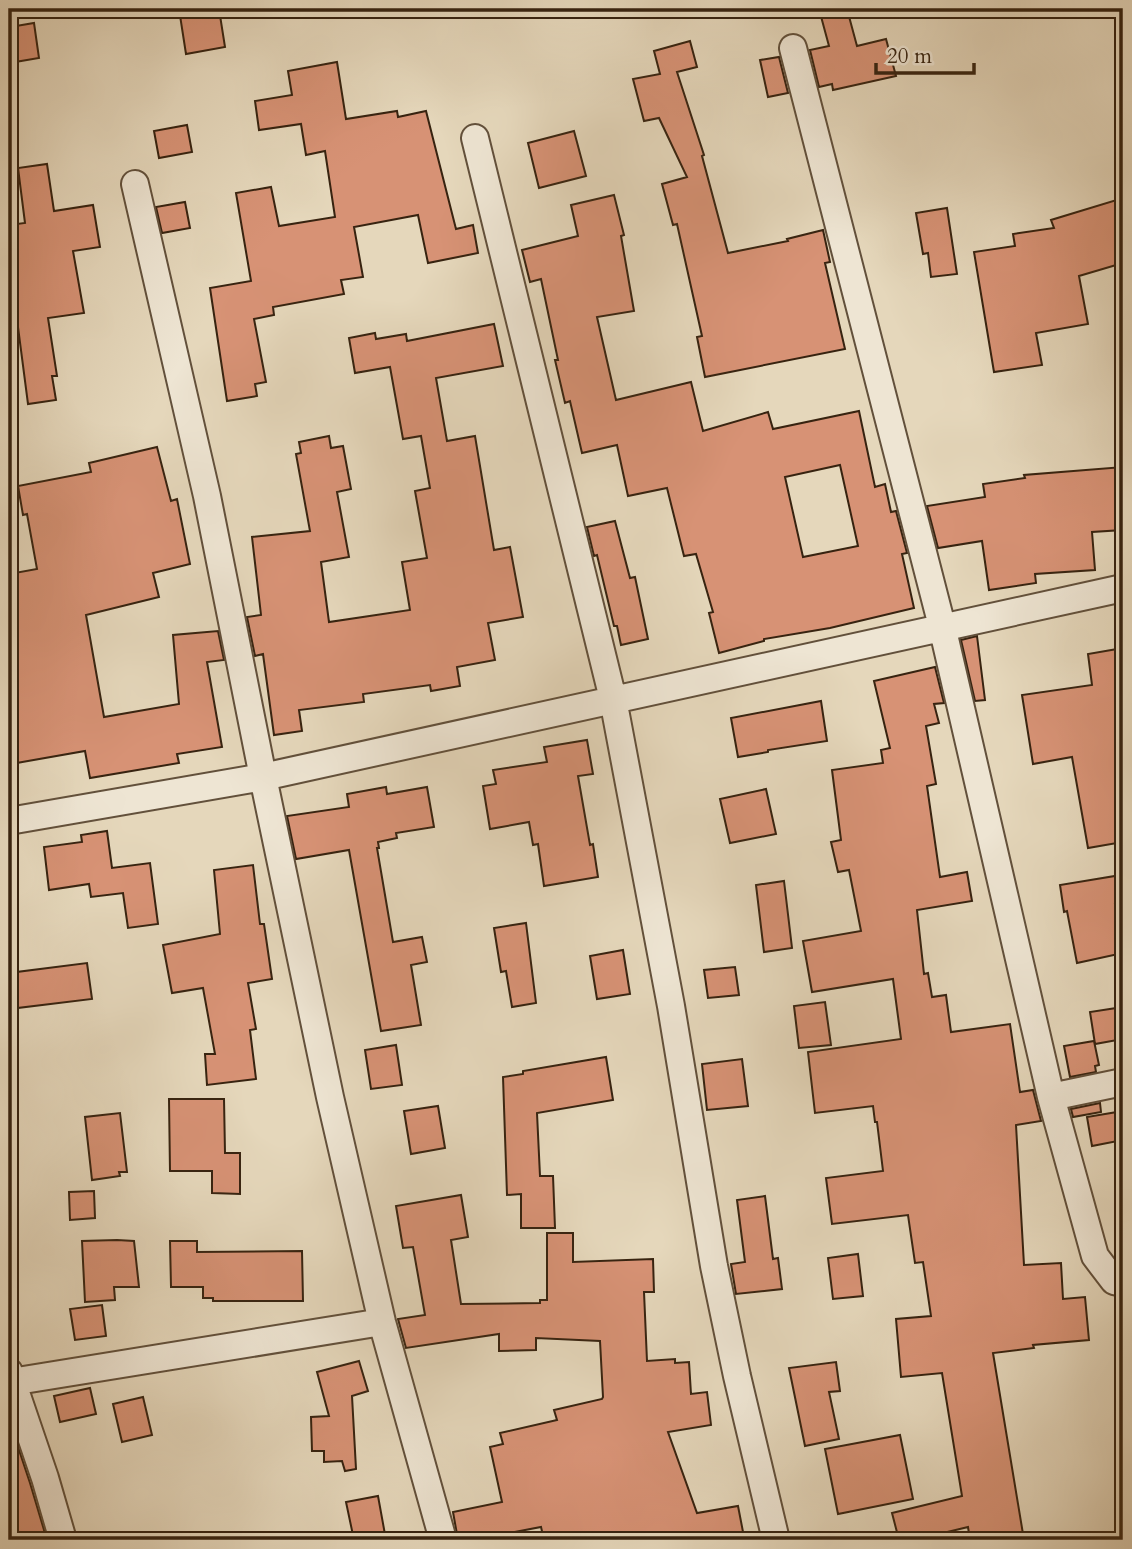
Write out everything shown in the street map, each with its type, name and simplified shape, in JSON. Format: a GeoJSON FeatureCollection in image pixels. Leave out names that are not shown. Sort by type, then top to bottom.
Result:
{"type":"FeatureCollection","features":[{"type":"Feature","properties":{"kind":"street"},"geometry":{"type":"LineString","coordinates":[[793,48],[942,626],[1051,1097],[1095,1256],[1114,1281],[1123,1283]]}},
{"type":"Feature","properties":{"kind":"street"},"geometry":{"type":"LineString","coordinates":[[475,138],[613,699],[671,1006],[717,1280],[776,1540]]}},
{"type":"Feature","properties":{"kind":"street"},"geometry":{"type":"LineString","coordinates":[[135,184],[207,496],[262,777],[330,1097],[382,1322],[443,1540]]}},
{"type":"Feature","properties":{"kind":"street"},"geometry":{"type":"LineString","coordinates":[[9,821],[262,777],[1123,588]]}},
{"type":"Feature","properties":{"kind":"street"},"geometry":{"type":"LineString","coordinates":[[1051,1097],[1123,1082]]}},
{"type":"Feature","properties":{"kind":"street"},"geometry":{"type":"LineString","coordinates":[[63,1540],[10,1377],[382,1322]]}},
{"type":"Feature","properties":{"kind":"building"},"geometry":{"type":"Polygon","coordinates":[[[179,9],[219,9],[225,47],[186,54],[179,9]]]}},
{"type":"Feature","properties":{"kind":"building"},"geometry":{"type":"Polygon","coordinates":[[[819,9],[847,9],[857,46],[886,39],[896,76],[833,90],[832,84],[819,87],[810,50],[829,46],[819,9]]]}},
{"type":"Feature","properties":{"kind":"building"},"geometry":{"type":"Polygon","coordinates":[[[34,23],[39,58],[15,62],[10,27],[34,23]]]}},
{"type":"Feature","properties":{"kind":"building"},"geometry":{"type":"Polygon","coordinates":[[[690,41],[697,67],[677,72],[704,155],[702,156],[728,253],[788,241],[787,239],[823,230],[830,262],[825,263],[845,349],[705,377],[697,337],[702,336],[677,224],[673,225],[662,184],[687,177],[659,118],[644,121],[633,79],[660,74],[654,51],[690,41]]]}},
{"type":"Feature","properties":{"kind":"building"},"geometry":{"type":"Polygon","coordinates":[[[779,57],[788,93],[768,97],[760,60],[779,57]]]}},
{"type":"Feature","properties":{"kind":"building"},"geometry":{"type":"Polygon","coordinates":[[[337,62],[346,119],[397,111],[398,117],[426,111],[456,229],[473,225],[478,253],[428,263],[418,215],[354,227],[363,277],[341,280],[344,294],[273,307],[274,315],[254,319],[266,382],[255,384],[257,396],[227,401],[210,288],[251,281],[236,193],[271,187],[279,226],[335,217],[325,151],[306,155],[301,124],[259,130],[255,101],[292,95],[288,71],[337,62]]]}},
{"type":"Feature","properties":{"kind":"building"},"geometry":{"type":"Polygon","coordinates":[[[187,125],[192,152],[159,158],[154,131],[187,125]]]}},
{"type":"Feature","properties":{"kind":"building"},"geometry":{"type":"Polygon","coordinates":[[[574,131],[586,176],[539,188],[528,143],[574,131]]]}},
{"type":"Feature","properties":{"kind":"building"},"geometry":{"type":"Polygon","coordinates":[[[47,164],[54,211],[93,205],[100,247],[73,251],[84,313],[48,318],[57,376],[52,376],[56,400],[28,404],[18,327],[9,328],[9,283],[17,282],[9,225],[25,223],[18,168],[47,164]]]}},
{"type":"Feature","properties":{"kind":"building"},"geometry":{"type":"Polygon","coordinates":[[[614,195],[624,235],[621,236],[634,311],[597,317],[616,400],[691,382],[703,431],[768,412],[773,429],[859,411],[875,487],[885,484],[891,512],[896,511],[907,553],[902,554],[914,608],[830,628],[764,639],[719,653],[709,613],[713,612],[696,554],[684,556],[667,488],[628,496],[617,445],[582,453],[570,401],[565,403],[541,279],[530,282],[522,250],[578,236],[571,205],[614,195]],[[840,465],[785,477],[803,557],[858,546],[840,465]]]}},
{"type":"Feature","properties":{"kind":"building"},"geometry":{"type":"Polygon","coordinates":[[[1123,198],[1123,263],[1079,276],[1088,324],[1036,333],[1042,365],[994,372],[974,252],[1015,246],[1013,234],[1054,228],[1051,220],[1123,198]]]}},
{"type":"Feature","properties":{"kind":"building"},"geometry":{"type":"Polygon","coordinates":[[[185,202],[190,228],[162,233],[156,207],[185,202]]]}},
{"type":"Feature","properties":{"kind":"building"},"geometry":{"type":"Polygon","coordinates":[[[947,208],[957,274],[931,277],[928,253],[923,254],[916,213],[947,208]]]}},
{"type":"Feature","properties":{"kind":"building"},"geometry":{"type":"Polygon","coordinates":[[[494,324],[503,366],[436,378],[447,441],[475,436],[494,550],[510,547],[523,617],[488,623],[495,660],[457,667],[460,686],[431,691],[430,685],[363,694],[364,702],[299,710],[302,731],[274,735],[263,654],[255,656],[247,617],[261,615],[252,537],[310,531],[296,454],[301,453],[299,442],[329,436],[331,448],[343,446],[351,489],[337,492],[349,557],[321,562],[329,622],[410,610],[402,562],[427,558],[415,491],[430,488],[421,436],[403,439],[390,367],[355,373],[349,338],[375,333],[376,339],[406,334],[407,341],[494,324]]]}},
{"type":"Feature","properties":{"kind":"building"},"geometry":{"type":"Polygon","coordinates":[[[157,447],[171,501],[177,499],[190,564],[153,573],[159,597],[86,615],[104,717],[179,704],[173,635],[218,631],[224,660],[207,662],[222,747],[177,754],[179,763],[90,778],[85,751],[11,764],[9,574],[37,569],[27,514],[23,515],[18,486],[91,472],[89,463],[157,447]]]}},
{"type":"Feature","properties":{"kind":"building"},"geometry":{"type":"Polygon","coordinates":[[[1123,467],[1123,530],[1092,532],[1095,570],[1035,574],[1036,583],[989,590],[982,541],[938,548],[927,506],[985,497],[983,484],[1025,478],[1024,475],[1123,467]]]}},
{"type":"Feature","properties":{"kind":"building"},"geometry":{"type":"Polygon","coordinates":[[[615,521],[630,578],[635,577],[648,639],[621,645],[587,527],[615,521]]]}},
{"type":"Feature","properties":{"kind":"building"},"geometry":{"type":"Polygon","coordinates":[[[977,636],[985,700],[975,701],[961,640],[977,636]]]}},
{"type":"Feature","properties":{"kind":"building"},"geometry":{"type":"Polygon","coordinates":[[[1123,648],[1123,842],[1088,848],[1072,757],[1033,764],[1022,695],[1092,685],[1088,654],[1123,648]]]}},
{"type":"Feature","properties":{"kind":"building"},"geometry":{"type":"Polygon","coordinates":[[[935,667],[944,703],[934,704],[939,723],[926,726],[936,784],[927,786],[940,877],[967,872],[972,901],[917,910],[924,974],[928,973],[932,997],[946,995],[951,1032],[1010,1024],[1020,1092],[1033,1090],[1041,1121],[1016,1125],[1024,1265],[1061,1263],[1063,1299],[1085,1297],[1089,1340],[1033,1345],[1034,1348],[993,1353],[1024,1540],[970,1540],[968,1527],[914,1540],[899,1540],[892,1513],[962,1496],[942,1373],[901,1377],[896,1319],[931,1316],[923,1262],[915,1263],[908,1215],[832,1224],[826,1178],[883,1171],[877,1122],[873,1106],[815,1113],[808,1052],[901,1039],[893,979],[812,992],[803,941],[861,931],[849,870],[838,872],[831,842],[841,840],[832,770],[883,763],[881,750],[890,748],[874,681],[935,667]]]}},
{"type":"Feature","properties":{"kind":"building"},"geometry":{"type":"Polygon","coordinates":[[[821,701],[827,741],[738,757],[731,718],[821,701]]]}},
{"type":"Feature","properties":{"kind":"building"},"geometry":{"type":"Polygon","coordinates":[[[587,740],[593,774],[578,776],[598,877],[544,886],[538,844],[533,845],[529,822],[490,829],[483,786],[496,784],[493,770],[547,762],[544,747],[587,740]]]}},
{"type":"Feature","properties":{"kind":"building"},"geometry":{"type":"Polygon","coordinates":[[[386,787],[387,794],[427,787],[434,827],[396,833],[397,838],[378,842],[393,942],[422,937],[427,962],[411,965],[421,1025],[381,1031],[349,850],[296,859],[287,816],[349,807],[347,794],[386,787]]]}},
{"type":"Feature","properties":{"kind":"building"},"geometry":{"type":"Polygon","coordinates":[[[766,789],[776,834],[730,843],[720,799],[766,789]]]}},
{"type":"Feature","properties":{"kind":"building"},"geometry":{"type":"Polygon","coordinates":[[[107,831],[112,868],[150,863],[158,924],[128,928],[123,893],[91,897],[89,884],[49,890],[44,847],[82,842],[81,835],[107,831]]]}},
{"type":"Feature","properties":{"kind":"building"},"geometry":{"type":"Polygon","coordinates":[[[253,865],[260,924],[264,924],[272,979],[248,983],[256,1029],[250,1030],[256,1079],[207,1085],[205,1054],[215,1054],[203,988],[172,993],[163,945],[220,934],[214,870],[253,865]]]}},
{"type":"Feature","properties":{"kind":"building"},"geometry":{"type":"Polygon","coordinates":[[[1115,876],[1119,903],[1115,904],[1123,953],[1077,963],[1060,885],[1115,876]]]}},
{"type":"Feature","properties":{"kind":"building"},"geometry":{"type":"Polygon","coordinates":[[[784,881],[792,948],[764,952],[756,885],[784,881]]]}},
{"type":"Feature","properties":{"kind":"building"},"geometry":{"type":"Polygon","coordinates":[[[526,923],[536,1003],[512,1007],[506,971],[501,972],[494,928],[526,923]]]}},
{"type":"Feature","properties":{"kind":"building"},"geometry":{"type":"Polygon","coordinates":[[[623,950],[630,994],[597,999],[590,956],[623,950]]]}},
{"type":"Feature","properties":{"kind":"building"},"geometry":{"type":"Polygon","coordinates":[[[87,963],[92,999],[9,1009],[9,973],[87,963]]]}},
{"type":"Feature","properties":{"kind":"building"},"geometry":{"type":"Polygon","coordinates":[[[735,967],[739,995],[708,998],[704,970],[735,967]]]}},
{"type":"Feature","properties":{"kind":"building"},"geometry":{"type":"Polygon","coordinates":[[[825,1002],[831,1045],[799,1048],[794,1006],[825,1002]]]}},
{"type":"Feature","properties":{"kind":"building"},"geometry":{"type":"Polygon","coordinates":[[[1123,1007],[1123,1039],[1095,1044],[1090,1012],[1123,1007]]]}},
{"type":"Feature","properties":{"kind":"building"},"geometry":{"type":"Polygon","coordinates":[[[1094,1041],[1099,1065],[1095,1066],[1096,1072],[1070,1077],[1064,1046],[1094,1041]]]}},
{"type":"Feature","properties":{"kind":"building"},"geometry":{"type":"Polygon","coordinates":[[[396,1045],[402,1085],[371,1089],[365,1050],[396,1045]]]}},
{"type":"Feature","properties":{"kind":"building"},"geometry":{"type":"Polygon","coordinates":[[[606,1057],[613,1100],[537,1113],[540,1176],[553,1176],[555,1228],[521,1228],[521,1194],[507,1195],[503,1077],[606,1057]]]}},
{"type":"Feature","properties":{"kind":"building"},"geometry":{"type":"Polygon","coordinates":[[[742,1059],[748,1106],[707,1110],[702,1064],[742,1059]]]}},
{"type":"Feature","properties":{"kind":"building"},"geometry":{"type":"Polygon","coordinates":[[[169,1099],[224,1099],[225,1153],[240,1153],[240,1194],[212,1193],[212,1171],[170,1171],[169,1099]]]}},
{"type":"Feature","properties":{"kind":"building"},"geometry":{"type":"Polygon","coordinates":[[[1100,1103],[1101,1112],[1073,1117],[1071,1109],[1100,1103]]]}},
{"type":"Feature","properties":{"kind":"building"},"geometry":{"type":"Polygon","coordinates":[[[438,1106],[445,1148],[411,1154],[404,1111],[438,1106]]]}},
{"type":"Feature","properties":{"kind":"building"},"geometry":{"type":"Polygon","coordinates":[[[1123,1111],[1123,1140],[1092,1146],[1087,1117],[1123,1111]]]}},
{"type":"Feature","properties":{"kind":"building"},"geometry":{"type":"Polygon","coordinates":[[[120,1113],[127,1172],[119,1172],[120,1176],[92,1180],[85,1117],[120,1113]]]}},
{"type":"Feature","properties":{"kind":"building"},"geometry":{"type":"Polygon","coordinates":[[[94,1191],[95,1218],[70,1220],[69,1192],[94,1191]]]}},
{"type":"Feature","properties":{"kind":"building"},"geometry":{"type":"Polygon","coordinates":[[[461,1195],[468,1237],[451,1240],[461,1304],[540,1303],[540,1300],[547,1300],[547,1233],[573,1233],[573,1262],[653,1259],[654,1292],[644,1292],[647,1361],[675,1359],[675,1363],[689,1362],[691,1394],[707,1392],[711,1425],[668,1432],[697,1513],[738,1506],[744,1537],[729,1540],[544,1540],[541,1527],[473,1540],[458,1540],[453,1512],[502,1502],[490,1447],[503,1444],[500,1433],[557,1420],[554,1410],[603,1397],[600,1341],[536,1338],[536,1350],[499,1351],[499,1334],[406,1348],[398,1319],[425,1315],[413,1247],[403,1248],[396,1206],[461,1195]]]}},
{"type":"Feature","properties":{"kind":"building"},"geometry":{"type":"Polygon","coordinates":[[[765,1196],[773,1259],[778,1258],[782,1289],[736,1294],[731,1264],[745,1262],[737,1200],[765,1196]]]}},
{"type":"Feature","properties":{"kind":"building"},"geometry":{"type":"Polygon","coordinates":[[[82,1241],[134,1241],[139,1287],[114,1287],[115,1300],[85,1302],[82,1241]]]}},
{"type":"Feature","properties":{"kind":"building"},"geometry":{"type":"Polygon","coordinates":[[[170,1241],[197,1241],[197,1252],[302,1251],[303,1301],[213,1301],[213,1298],[203,1298],[203,1287],[171,1287],[170,1241]]]}},
{"type":"Feature","properties":{"kind":"building"},"geometry":{"type":"Polygon","coordinates":[[[858,1254],[863,1296],[833,1299],[828,1258],[858,1254]]]}},
{"type":"Feature","properties":{"kind":"building"},"geometry":{"type":"Polygon","coordinates":[[[102,1305],[106,1336],[75,1340],[70,1309],[102,1305]]]}},
{"type":"Feature","properties":{"kind":"building"},"geometry":{"type":"Polygon","coordinates":[[[359,1361],[368,1391],[352,1396],[356,1469],[345,1471],[342,1461],[324,1462],[324,1451],[312,1451],[311,1417],[329,1416],[317,1372],[359,1361]]]}},
{"type":"Feature","properties":{"kind":"building"},"geometry":{"type":"Polygon","coordinates":[[[836,1362],[840,1391],[829,1392],[839,1439],[805,1446],[789,1368],[836,1362]]]}},
{"type":"Feature","properties":{"kind":"building"},"geometry":{"type":"Polygon","coordinates":[[[90,1388],[96,1414],[60,1422],[54,1396],[90,1388]]]}},
{"type":"Feature","properties":{"kind":"building"},"geometry":{"type":"Polygon","coordinates":[[[143,1397],[152,1435],[122,1442],[113,1404],[143,1397]]]}},
{"type":"Feature","properties":{"kind":"building"},"geometry":{"type":"Polygon","coordinates":[[[13,1432],[47,1540],[9,1540],[9,1433],[13,1432]]]}},
{"type":"Feature","properties":{"kind":"building"},"geometry":{"type":"Polygon","coordinates":[[[900,1435],[913,1499],[838,1514],[825,1449],[900,1435]]]}},
{"type":"Feature","properties":{"kind":"building"},"geometry":{"type":"Polygon","coordinates":[[[378,1496],[386,1540],[354,1540],[346,1502],[378,1496]]]}}]}
